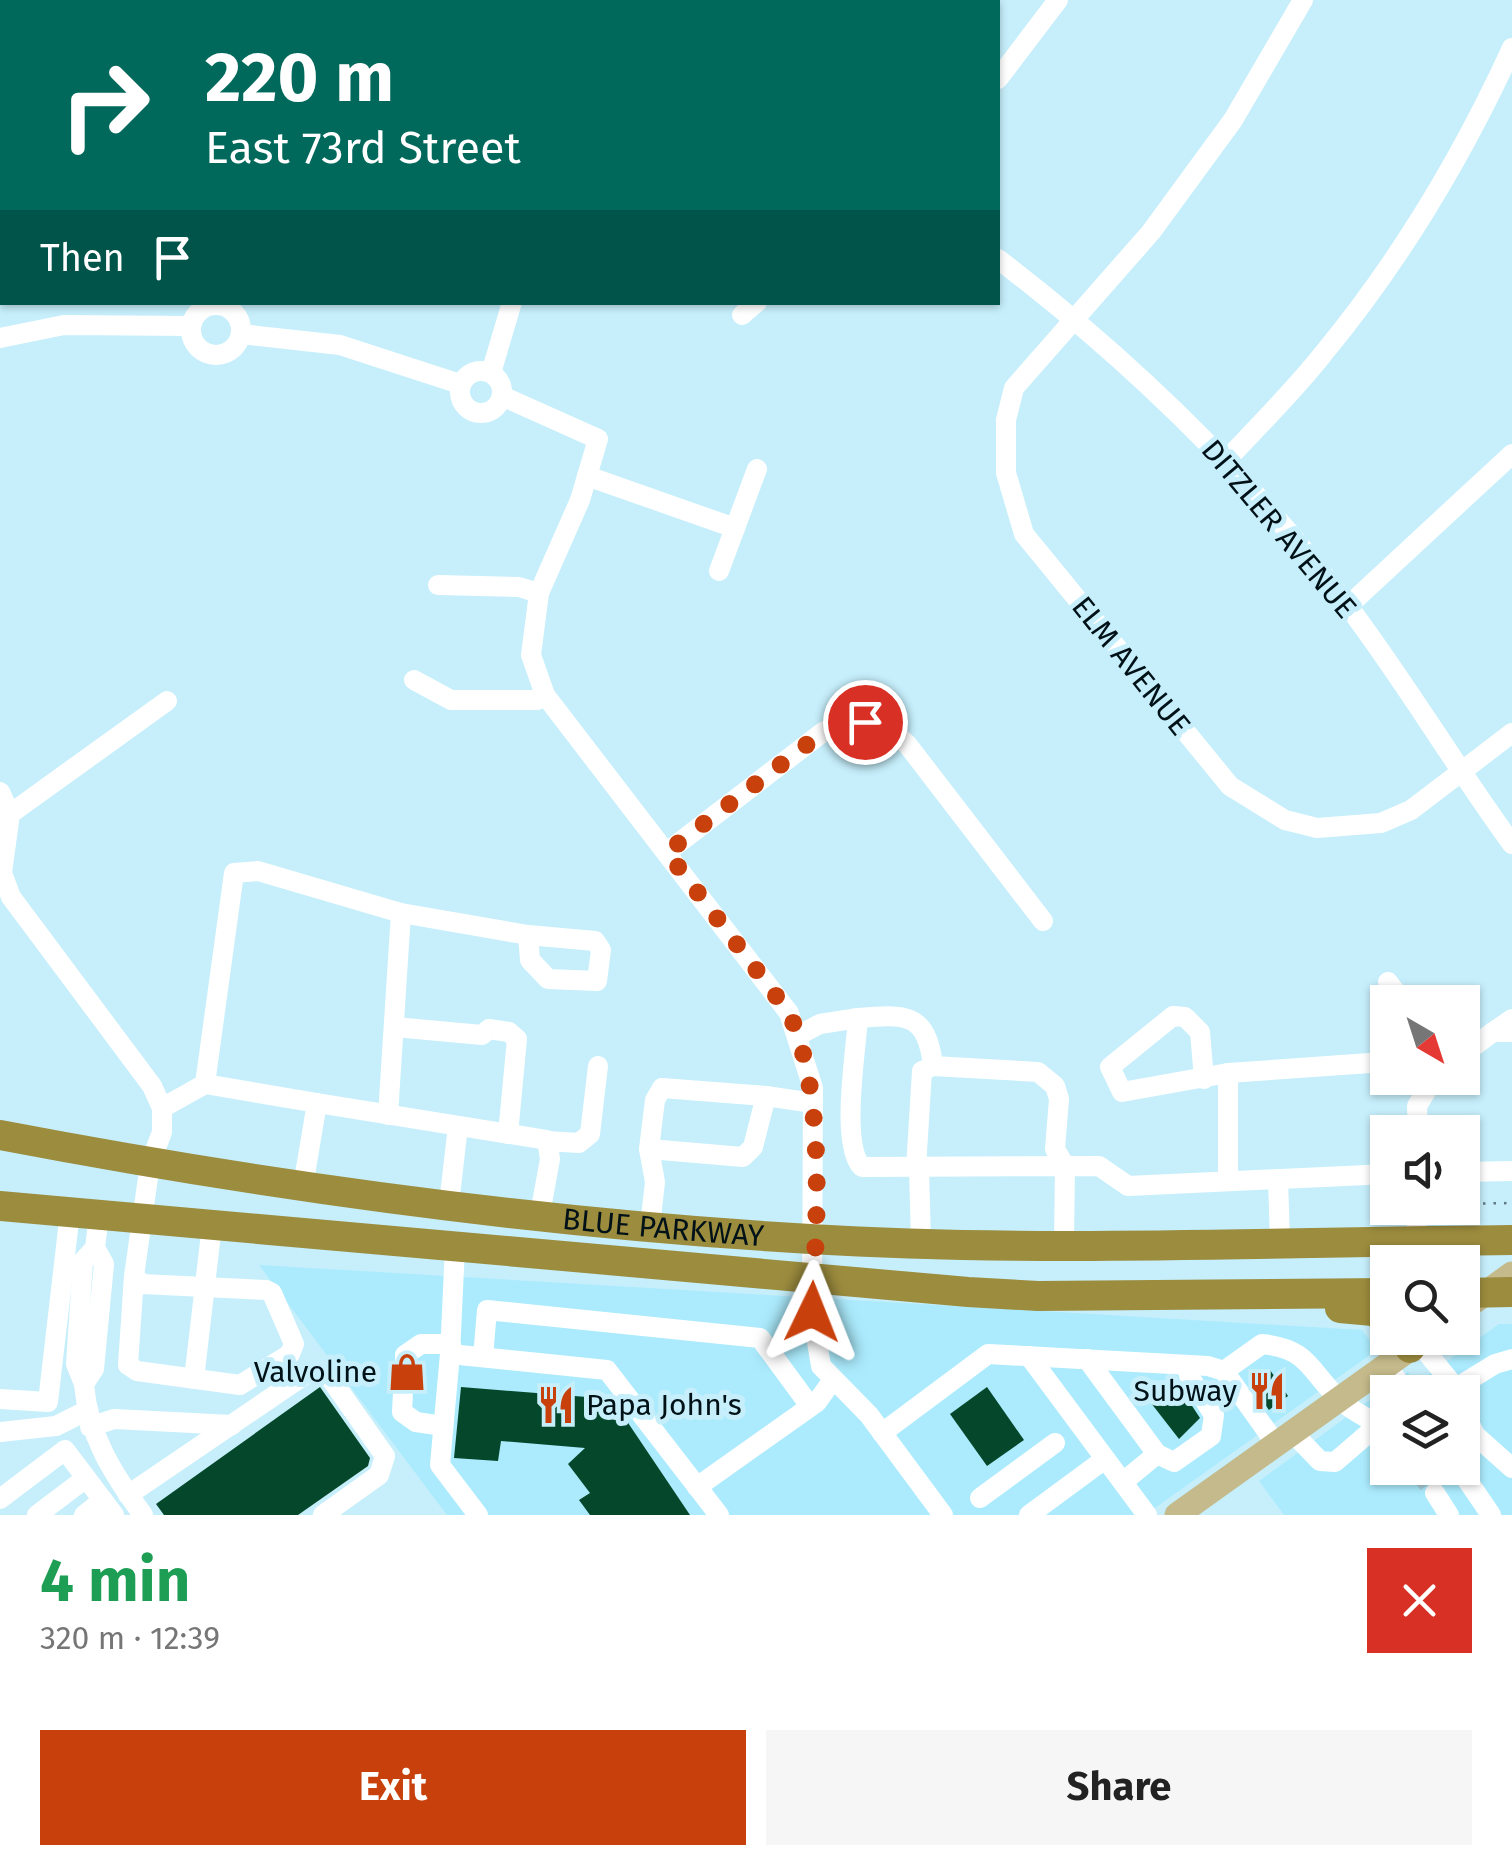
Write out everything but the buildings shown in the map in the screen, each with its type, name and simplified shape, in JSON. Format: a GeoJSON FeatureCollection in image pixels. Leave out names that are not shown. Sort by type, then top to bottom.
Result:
{"type":"FeatureCollection","features":[{"type":"Feature","properties":{"kind":"highway","name":"BLUE PARKWAY"},"geometry":{"type":"LineString","coordinates":[[0,1136],[150,1164],[304,1186],[650,1226],[813,1239],[1064,1244],[1512,1240]]}},
{"type":"Feature","properties":{"kind":"highway","name":"BLUE PARKWAY"},"geometry":{"type":"LineString","coordinates":[[0,1206],[1038,1296],[1370,1293]]}},
{"type":"Feature","properties":{"kind":"highway"},"geometry":{"type":"LineString","coordinates":[[1229,1295],[1264,1305],[1361,1308],[1370,1312]]}},
{"type":"Feature","properties":{"kind":"main road"},"geometry":{"type":"LineString","coordinates":[[1177,1515],[1396,1355]]}},
{"type":"Feature","properties":{"kind":"street"},"geometry":{"type":"LineString","coordinates":[[1000,76],[1058,0]]}},
{"type":"Feature","properties":{"kind":"street","name":"ELM AVENUE"},"geometry":{"type":"LineString","coordinates":[[1303,0],[1233,120],[1151,232],[1014,388],[1004,447],[1013,506],[1024,534],[1230,786],[1285,820],[1316,828],[1381,823],[1411,810],[1512,733]]}},
{"type":"Feature","properties":{"kind":"street"},"geometry":{"type":"LineString","coordinates":[[1226,462],[1323,355],[1381,278],[1421,218],[1512,48]]}},
{"type":"Feature","properties":{"kind":"street","name":"DITZLER AVENUE"},"geometry":{"type":"LineString","coordinates":[[1000,261],[1153,387],[1226,462],[1348,606],[1458,771],[1512,844]]}},
{"type":"Feature","properties":{"kind":"street"},"geometry":{"type":"LineString","coordinates":[[221,305],[239,318],[241,334],[232,349],[216,355],[200,350],[191,326],[205,307],[221,305]]}},
{"type":"Feature","properties":{"kind":"street"},"geometry":{"type":"LineString","coordinates":[[490,373],[511,305]]}},
{"type":"Feature","properties":{"kind":"street"},"geometry":{"type":"LineString","coordinates":[[0,338],[64,325],[191,326]]}},
{"type":"Feature","properties":{"kind":"street"},"geometry":{"type":"LineString","coordinates":[[241,334],[340,346],[460,384]]}},
{"type":"Feature","properties":{"kind":"street"},"geometry":{"type":"LineString","coordinates":[[470,373],[490,373],[500,383],[502,396],[494,409],[474,412],[463,404],[460,384],[470,373]]}},
{"type":"Feature","properties":{"kind":"street"},"geometry":{"type":"LineString","coordinates":[[502,396],[598,439],[539,593],[531,655],[545,695],[789,1013],[799,1035],[813,1103],[816,1346],[821,1366],[882,1432],[943,1515]]}},
{"type":"Feature","properties":{"kind":"street"},"geometry":{"type":"LineString","coordinates":[[1348,606],[1512,454]]}},
{"type":"Feature","properties":{"kind":"street"},"geometry":{"type":"LineString","coordinates":[[719,571],[758,469]]}},
{"type":"Feature","properties":{"kind":"street"},"geometry":{"type":"LineString","coordinates":[[587,476],[735,528]]}},
{"type":"Feature","properties":{"kind":"street"},"geometry":{"type":"LineString","coordinates":[[438,585],[518,587],[539,593]]}},
{"type":"Feature","properties":{"kind":"street"},"geometry":{"type":"LineString","coordinates":[[414,680],[451,700],[537,700],[545,695]]}},
{"type":"Feature","properties":{"kind":"street"},"geometry":{"type":"LineString","coordinates":[[10,814],[167,701]]}},
{"type":"Feature","properties":{"kind":"street"},"geometry":{"type":"LineString","coordinates":[[667,852],[823,732],[847,722],[870,723],[892,731],[907,744],[1043,920]]}},
{"type":"Feature","properties":{"kind":"street"},"geometry":{"type":"LineString","coordinates":[[0,792],[10,814],[2,873],[11,897],[152,1086],[162,1108],[162,1132],[150,1164],[134,1276],[128,1365],[137,1371],[240,1385],[290,1354],[294,1344],[272,1293],[207,1285],[142,1284],[134,1276]]}},
{"type":"Feature","properties":{"kind":"street"},"geometry":{"type":"LineString","coordinates":[[205,1084],[234,872],[258,871],[401,913],[528,935]]}},
{"type":"Feature","properties":{"kind":"street"},"geometry":{"type":"LineString","coordinates":[[388,1115],[401,913]]}},
{"type":"Feature","properties":{"kind":"street"},"geometry":{"type":"LineString","coordinates":[[799,1035],[820,1024],[897,1014],[912,1020],[928,1036],[933,1066]]}},
{"type":"Feature","properties":{"kind":"street"},"geometry":{"type":"LineString","coordinates":[[1204,1079],[1200,1032],[1185,1016],[1174,1016],[1110,1067],[1122,1092],[1204,1079],[1228,1072],[1370,1063]]}},
{"type":"Feature","properties":{"kind":"street"},"geometry":{"type":"LineString","coordinates":[[858,1018],[854,1158],[862,1168],[1099,1166],[1128,1186],[1370,1175]]}},
{"type":"Feature","properties":{"kind":"street"},"geometry":{"type":"LineString","coordinates":[[1480,1045],[1502,1032],[1512,1019]]}},
{"type":"Feature","properties":{"kind":"street"},"geometry":{"type":"LineString","coordinates":[[395,1028],[482,1035],[489,1028],[508,1032],[517,1039],[508,1134]]}},
{"type":"Feature","properties":{"kind":"street"},"geometry":{"type":"LineString","coordinates":[[162,1108],[205,1084],[547,1141],[579,1142],[590,1134],[598,1066]]}},
{"type":"Feature","properties":{"kind":"street"},"geometry":{"type":"LineString","coordinates":[[921,1242],[918,1168],[922,1071],[933,1066],[1038,1072],[1048,1077],[1058,1099],[1055,1148],[1065,1166],[1064,1244]]}},
{"type":"Feature","properties":{"kind":"street"},"geometry":{"type":"LineString","coordinates":[[1228,1072],[1228,1181]]}},
{"type":"Feature","properties":{"kind":"street"},"geometry":{"type":"LineString","coordinates":[[650,1226],[655,1182],[649,1149],[655,1100],[662,1088],[813,1103]]}},
{"type":"Feature","properties":{"kind":"street"},"geometry":{"type":"LineString","coordinates":[[649,1149],[743,1157],[753,1147],[766,1096]]}},
{"type":"Feature","properties":{"kind":"street"},"geometry":{"type":"LineString","coordinates":[[304,1186],[317,1103]]}},
{"type":"Feature","properties":{"kind":"street"},"geometry":{"type":"LineString","coordinates":[[449,1204],[458,1126]]}},
{"type":"Feature","properties":{"kind":"street"},"geometry":{"type":"LineString","coordinates":[[540,1214],[550,1158],[547,1141]]}},
{"type":"Feature","properties":{"kind":"street"},"geometry":{"type":"LineString","coordinates":[[1480,1172],[1512,1171]]}},
{"type":"Feature","properties":{"kind":"street"},"geometry":{"type":"LineString","coordinates":[[1278,1179],[1280,1242]]}},
{"type":"Feature","properties":{"kind":"street"},"geometry":{"type":"LineString","coordinates":[[85,1214],[95,1248],[83,1261],[76,1364],[84,1384],[88,1419],[128,1495],[143,1515]]}},
{"type":"Feature","properties":{"kind":"street"},"geometry":{"type":"LineString","coordinates":[[0,1400],[48,1402],[85,1214]]}},
{"type":"Feature","properties":{"kind":"street"},"geometry":{"type":"LineString","coordinates":[[194,1379],[212,1225]]}},
{"type":"Feature","properties":{"kind":"street"},"geometry":{"type":"LineString","coordinates":[[1416,1241],[1417,1225]]}},
{"type":"Feature","properties":{"kind":"street"},"geometry":{"type":"LineString","coordinates":[[455,1247],[440,1465],[478,1515]]}},
{"type":"Feature","properties":{"kind":"street"},"geometry":{"type":"LineString","coordinates":[[483,1358],[487,1310],[760,1338],[810,1406]]}},
{"type":"Feature","properties":{"kind":"street"},"geometry":{"type":"LineString","coordinates":[[404,1364],[405,1354],[421,1344],[483,1358],[607,1370],[719,1515]]}},
{"type":"Feature","properties":{"kind":"street"},"geometry":{"type":"LineString","coordinates":[[1224,1372],[1262,1344],[1283,1346],[1310,1361],[1338,1399],[1370,1420]]}},
{"type":"Feature","properties":{"kind":"street"},"geometry":{"type":"LineString","coordinates":[[882,1432],[988,1354],[1187,1365],[1224,1372],[1284,1438],[1320,1462],[1335,1462],[1370,1437]]}},
{"type":"Feature","properties":{"kind":"street"},"geometry":{"type":"LineString","coordinates":[[1417,1355],[1438,1375]]}},
{"type":"Feature","properties":{"kind":"street"},"geometry":{"type":"LineString","coordinates":[[1029,1356],[1147,1515]]}},
{"type":"Feature","properties":{"kind":"street"},"geometry":{"type":"LineString","coordinates":[[1087,1359],[1157,1454],[1174,1462],[1211,1436],[1214,1415],[1188,1376],[1187,1365]]}},
{"type":"Feature","properties":{"kind":"street"},"geometry":{"type":"LineString","coordinates":[[1480,1377],[1495,1364],[1512,1360]]}},
{"type":"Feature","properties":{"kind":"street"},"geometry":{"type":"LineString","coordinates":[[128,1495],[306,1374],[326,1372],[384,1456],[380,1475],[324,1515]]}},
{"type":"Feature","properties":{"kind":"street"},"geometry":{"type":"LineString","coordinates":[[698,1487],[810,1406],[832,1381]]}},
{"type":"Feature","properties":{"kind":"street"},"geometry":{"type":"LineString","coordinates":[[403,1392],[402,1412],[416,1422],[444,1426]]}},
{"type":"Feature","properties":{"kind":"street"},"geometry":{"type":"LineString","coordinates":[[0,1432],[88,1419],[232,1425]]}},
{"type":"Feature","properties":{"kind":"street"},"geometry":{"type":"LineString","coordinates":[[1480,1439],[1512,1468]]}},
{"type":"Feature","properties":{"kind":"street"},"geometry":{"type":"LineString","coordinates":[[980,1498],[1055,1443]]}},
{"type":"Feature","properties":{"kind":"street"},"geometry":{"type":"LineString","coordinates":[[0,1499],[65,1450],[108,1508],[84,1515]]}},
{"type":"Feature","properties":{"kind":"street"},"geometry":{"type":"LineString","coordinates":[[1122,1482],[1157,1454]]}},
{"type":"Feature","properties":{"kind":"street"},"geometry":{"type":"LineString","coordinates":[[1029,1515],[1105,1459]]}},
{"type":"Feature","properties":{"kind":"street"},"geometry":{"type":"LineString","coordinates":[[37,1515],[86,1478]]}},
{"type":"Feature","properties":{"kind":"street"},"geometry":{"type":"LineString","coordinates":[[1471,1485],[1491,1515]]}},
{"type":"Feature","properties":{"kind":"street"},"geometry":{"type":"LineString","coordinates":[[1435,1493],[1449,1515]]}},
{"type":"Feature","properties":{"kind":"path"},"geometry":{"type":"LineString","coordinates":[[1480,1204],[1512,1203]]}},
{"type":"Feature","properties":{"kind":"shaded area"},"geometry":{"type":"Polygon","coordinates":[[[259,1265],[1362,1330],[1370,1341],[1370,1355],[1145,1515],[447,1515],[259,1265]]]}},
{"type":"Feature","properties":{"kind":"shaded area"},"geometry":{"type":"Polygon","coordinates":[[[1499,1324],[1512,1324],[1512,1515],[1284,1515],[1259,1481],[1370,1400],[1370,1485],[1480,1485],[1480,1375],[1428,1375],[1456,1355],[1480,1355],[1480,1338],[1499,1324]]]}},
{"type":"Feature","properties":{"kind":"tunnel"},"geometry":{"type":"LineString","coordinates":[[1429,1485],[1435,1493]]}},
{"type":"Feature","properties":{"kind":"place","name":"Valvoline"},"geometry":{"type":"Point","coordinates":[407,1372]}},
{"type":"Feature","properties":{"kind":"place","name":"Subway"},"geometry":{"type":"Point","coordinates":[1267,1391]}},
{"type":"Feature","properties":{"kind":"place","name":"Papa John's"},"geometry":{"type":"Point","coordinates":[556,1405]}},
{"type":"Feature","properties":{"kind":"route"},"geometry":{"type":"LineString","coordinates":[[812,1312],[813,1088],[799,1035],[789,1013],[667,852],[823,732],[847,722],[865,722]]}}]}
